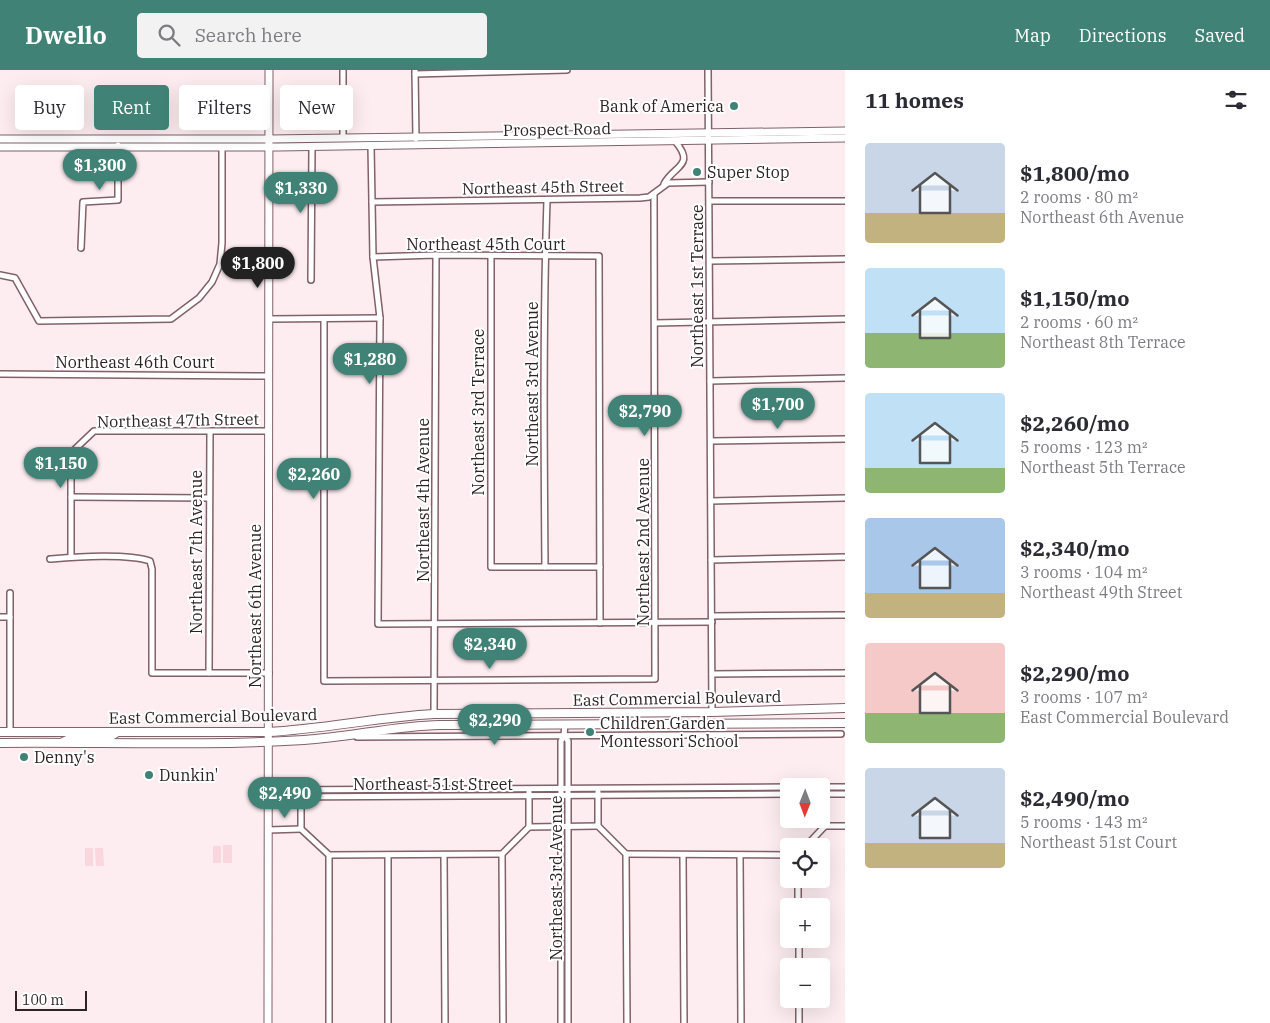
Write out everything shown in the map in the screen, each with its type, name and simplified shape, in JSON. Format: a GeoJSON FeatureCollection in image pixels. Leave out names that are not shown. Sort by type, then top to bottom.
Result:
{"type":"FeatureCollection","features":[{"type":"Feature","properties":{"kind":"main road","name":"Northeast 6th Avenue"},"geometry":{"type":"LineString","coordinates":[[268,1023],[269,70]]}},
{"type":"Feature","properties":{"kind":"main road","name":"Prospect Road"},"geometry":{"type":"LineString","coordinates":[[0,139],[118,139],[270,143],[312,147],[709,136],[845,130]]}},
{"type":"Feature","properties":{"kind":"main road","name":"Prospect Road"},"geometry":{"type":"LineString","coordinates":[[0,147],[222,147],[343,138],[416,137],[676,141],[709,136],[845,138]]}},
{"type":"Feature","properties":{"kind":"main road","name":"East Commercial Boulevard"},"geometry":{"type":"LineString","coordinates":[[0,732],[268,732],[305,730],[402,716],[434,714],[712,712],[845,708]]}},
{"type":"Feature","properties":{"kind":"main road"},"geometry":{"type":"LineString","coordinates":[[712,723],[720,717],[747,716],[753,711]]}},
{"type":"Feature","properties":{"kind":"main road"},"geometry":{"type":"LineString","coordinates":[[564,724],[573,718],[616,717],[622,712]]}},
{"type":"Feature","properties":{"kind":"main road"},"geometry":{"type":"LineString","coordinates":[[664,723],[669,718],[704,717],[712,712]]}},
{"type":"Feature","properties":{"kind":"main road"},"geometry":{"type":"LineString","coordinates":[[508,724],[515,719],[552,719],[562,713]]}},
{"type":"Feature","properties":{"kind":"main road"},"geometry":{"type":"LineString","coordinates":[[387,729],[392,723],[423,721],[434,714]]}},
{"type":"Feature","properties":{"kind":"main road"},"geometry":{"type":"LineString","coordinates":[[440,725],[446,718],[481,718],[488,714]]}},
{"type":"Feature","properties":{"kind":"main road","name":"East Commercial Boulevard"},"geometry":{"type":"LineString","coordinates":[[4,743],[268,742],[336,737],[387,729],[440,725],[845,723]]}},
{"type":"Feature","properties":{"kind":"main road"},"geometry":{"type":"LineString","coordinates":[[0,737],[10,732]]}},
{"type":"Feature","properties":{"kind":"main road"},"geometry":{"type":"LineString","coordinates":[[4,743],[18,737],[46,736],[53,732]]}},
{"type":"Feature","properties":{"kind":"main road"},"geometry":{"type":"LineString","coordinates":[[61,743],[71,738],[112,736],[117,732]]}},
{"type":"Feature","properties":{"kind":"main road"},"geometry":{"type":"LineString","coordinates":[[118,743],[127,736],[168,735],[178,732]]}},
{"type":"Feature","properties":{"kind":"street"},"geometry":{"type":"LineString","coordinates":[[342,70],[343,138]]}},
{"type":"Feature","properties":{"kind":"street"},"geometry":{"type":"LineString","coordinates":[[416,145],[415,72],[567,70]]}},
{"type":"Feature","properties":{"kind":"street","name":"Northeast 1st Terrace"},"geometry":{"type":"LineString","coordinates":[[708,70],[712,712]]}},
{"type":"Feature","properties":{"kind":"street"},"geometry":{"type":"LineString","coordinates":[[81,248],[83,202],[118,200],[118,139]]}},
{"type":"Feature","properties":{"kind":"street"},"geometry":{"type":"LineString","coordinates":[[654,194],[684,160],[683,151],[676,141]]}},
{"type":"Feature","properties":{"kind":"street"},"geometry":{"type":"LineString","coordinates":[[370,146],[373,257],[380,318],[378,624],[656,623],[712,619],[845,615]]}},
{"type":"Feature","properties":{"kind":"street"},"geometry":{"type":"LineString","coordinates":[[0,275],[15,278],[40,320],[171,319],[199,298],[212,282],[220,264],[222,243],[222,147]]}},
{"type":"Feature","properties":{"kind":"street"},"geometry":{"type":"LineString","coordinates":[[311,280],[312,147]]}},
{"type":"Feature","properties":{"kind":"street"},"geometry":{"type":"LineString","coordinates":[[664,184],[670,182],[709,182]]}},
{"type":"Feature","properties":{"kind":"street","name":"Northeast 45th Street"},"geometry":{"type":"LineString","coordinates":[[372,202],[640,198],[649,197],[654,194]]}},
{"type":"Feature","properties":{"kind":"street","name":"Northeast 2nd Avenue"},"geometry":{"type":"LineString","coordinates":[[435,680],[655,679],[654,194]]}},
{"type":"Feature","properties":{"kind":"street","name":"Northeast 3rd Avenue"},"geometry":{"type":"LineString","coordinates":[[545,567],[544,256],[547,200]]}},
{"type":"Feature","properties":{"kind":"street"},"geometry":{"type":"LineString","coordinates":[[710,201],[845,201]]}},
{"type":"Feature","properties":{"kind":"street","name":"Northeast 4th Avenue"},"geometry":{"type":"LineString","coordinates":[[434,714],[436,256]]}},
{"type":"Feature","properties":{"kind":"street","name":"Northeast 3rd Terrace"},"geometry":{"type":"LineString","coordinates":[[491,256],[491,567],[545,567]]}},
{"type":"Feature","properties":{"kind":"street","name":"Northeast 45th Court"},"geometry":{"type":"LineString","coordinates":[[373,257],[599,256],[600,567]]}},
{"type":"Feature","properties":{"kind":"street"},"geometry":{"type":"LineString","coordinates":[[710,261],[845,259]]}},
{"type":"Feature","properties":{"kind":"street"},"geometry":{"type":"LineString","coordinates":[[269,319],[380,318]]}},
{"type":"Feature","properties":{"kind":"street"},"geometry":{"type":"LineString","coordinates":[[324,319],[324,681],[435,680]]}},
{"type":"Feature","properties":{"kind":"street"},"geometry":{"type":"LineString","coordinates":[[655,323],[845,319]]}},
{"type":"Feature","properties":{"kind":"street","name":"Northeast 46th Court"},"geometry":{"type":"LineString","coordinates":[[0,374],[269,376]]}},
{"type":"Feature","properties":{"kind":"street"},"geometry":{"type":"LineString","coordinates":[[710,381],[845,378]]}},
{"type":"Feature","properties":{"kind":"street","name":"Northeast 47th Street"},"geometry":{"type":"LineString","coordinates":[[71,497],[71,453],[94,431],[269,431]]}},
{"type":"Feature","properties":{"kind":"street","name":"Northeast 7th Avenue"},"geometry":{"type":"LineString","coordinates":[[208,672],[210,432]]}},
{"type":"Feature","properties":{"kind":"street"},"geometry":{"type":"LineString","coordinates":[[711,441],[845,439]]}},
{"type":"Feature","properties":{"kind":"street"},"geometry":{"type":"LineString","coordinates":[[71,557],[71,497],[209,498]]}},
{"type":"Feature","properties":{"kind":"street"},"geometry":{"type":"LineString","coordinates":[[711,501],[845,498]]}},
{"type":"Feature","properties":{"kind":"street"},"geometry":{"type":"LineString","coordinates":[[50,559],[71,557],[139,558],[150,561],[152,569],[152,673],[268,673]]}},
{"type":"Feature","properties":{"kind":"street"},"geometry":{"type":"LineString","coordinates":[[711,560],[845,557]]}},
{"type":"Feature","properties":{"kind":"street"},"geometry":{"type":"LineString","coordinates":[[545,567],[600,567],[600,623]]}},
{"type":"Feature","properties":{"kind":"street"},"geometry":{"type":"LineString","coordinates":[[10,592],[10,732]]}},
{"type":"Feature","properties":{"kind":"street"},"geometry":{"type":"LineString","coordinates":[[0,617],[10,617]]}},
{"type":"Feature","properties":{"kind":"street"},"geometry":{"type":"LineString","coordinates":[[712,674],[844,673]]}},
{"type":"Feature","properties":{"kind":"street"},"geometry":{"type":"LineString","coordinates":[[712,723],[712,734]]}},
{"type":"Feature","properties":{"kind":"street","name":"Northeast 3rd Avenue"},"geometry":{"type":"LineString","coordinates":[[560,1023],[560,741],[564,735],[564,724]]}},
{"type":"Feature","properties":{"kind":"street"},"geometry":{"type":"LineString","coordinates":[[439,736],[440,725]]}},
{"type":"Feature","properties":{"kind":"street"},"geometry":{"type":"LineString","coordinates":[[336,737],[841,734]]}},
{"type":"Feature","properties":{"kind":"street","name":"Northeast 3rd Avenue"},"geometry":{"type":"LineString","coordinates":[[564,735],[568,741],[568,1023]]}},
{"type":"Feature","properties":{"kind":"street"},"geometry":{"type":"LineString","coordinates":[[708,787],[708,795]]}},
{"type":"Feature","properties":{"kind":"street","name":"Northeast 51st Street"},"geometry":{"type":"LineString","coordinates":[[268,794],[275,790],[780,787]]}},
{"type":"Feature","properties":{"kind":"street"},"geometry":{"type":"LineString","coordinates":[[830,787],[845,787]]}},
{"type":"Feature","properties":{"kind":"street"},"geometry":{"type":"LineString","coordinates":[[435,789],[435,796]]}},
{"type":"Feature","properties":{"kind":"street"},"geometry":{"type":"LineString","coordinates":[[268,830],[301,829],[329,855],[502,854],[529,827],[529,789]]}},
{"type":"Feature","properties":{"kind":"street"},"geometry":{"type":"LineString","coordinates":[[598,789],[598,826],[626,854],[780,855]]}},
{"type":"Feature","properties":{"kind":"street"},"geometry":{"type":"LineString","coordinates":[[301,790],[301,829]]}},
{"type":"Feature","properties":{"kind":"street","name":"Northeast 51st Street"},"geometry":{"type":"LineString","coordinates":[[268,794],[276,797],[780,794]]}},
{"type":"Feature","properties":{"kind":"street"},"geometry":{"type":"LineString","coordinates":[[830,794],[845,794]]}},
{"type":"Feature","properties":{"kind":"street"},"geometry":{"type":"LineString","coordinates":[[529,827],[598,826]]}},
{"type":"Feature","properties":{"kind":"street"},"geometry":{"type":"LineString","coordinates":[[830,826],[845,826]]}},
{"type":"Feature","properties":{"kind":"street"},"geometry":{"type":"LineString","coordinates":[[814,838],[823,828]]}},
{"type":"Feature","properties":{"kind":"street"},"geometry":{"type":"LineString","coordinates":[[502,854],[503,1023]]}},
{"type":"Feature","properties":{"kind":"street"},"geometry":{"type":"LineString","coordinates":[[626,854],[627,1023]]}},
{"type":"Feature","properties":{"kind":"street"},"geometry":{"type":"LineString","coordinates":[[740,854],[741,1023]]}},
{"type":"Feature","properties":{"kind":"street"},"geometry":{"type":"LineString","coordinates":[[329,855],[329,1023]]}},
{"type":"Feature","properties":{"kind":"street"},"geometry":{"type":"LineString","coordinates":[[388,855],[388,1023]]}},
{"type":"Feature","properties":{"kind":"street"},"geometry":{"type":"LineString","coordinates":[[444,855],[445,1023]]}},
{"type":"Feature","properties":{"kind":"street"},"geometry":{"type":"LineString","coordinates":[[682,855],[684,1023]]}},
{"type":"Feature","properties":{"kind":"street"},"geometry":{"type":"LineString","coordinates":[[561,958],[568,958]]}},
{"type":"Feature","properties":{"kind":"street"},"geometry":{"type":"LineString","coordinates":[[799,1008],[799,1023]]}},
{"type":"Feature","properties":{"kind":"shaded area"},"geometry":{"type":"Polygon","coordinates":[[[562,742],[566,742],[567,790],[780,789],[780,793],[566,795],[566,1023],[562,1023],[562,795],[278,795],[278,792],[561,790],[562,742]]]}},
{"type":"Feature","properties":{"kind":"shaded area"},"geometry":{"type":"Polygon","coordinates":[[[223,845],[232,845],[232,863],[223,863],[223,845]]]}},
{"type":"Feature","properties":{"kind":"shaded area"},"geometry":{"type":"Polygon","coordinates":[[[213,846],[221,846],[221,863],[213,863],[213,846]]]}},
{"type":"Feature","properties":{"kind":"shaded area"},"geometry":{"type":"Polygon","coordinates":[[[85,848],[93,848],[93,866],[85,866],[85,848]]]}},
{"type":"Feature","properties":{"kind":"shaded area"},"geometry":{"type":"Polygon","coordinates":[[[95,848],[103,848],[104,866],[96,866],[95,848]]]}},
{"type":"Feature","properties":{"kind":"place","name":"Bank of America"},"geometry":{"type":"Point","coordinates":[734,106]}},
{"type":"Feature","properties":{"kind":"place","name":"Super Stop"},"geometry":{"type":"Point","coordinates":[697,172]}},
{"type":"Feature","properties":{"kind":"place","name":"Children Garden Montessori School"},"geometry":{"type":"Point","coordinates":[590,732]}},
{"type":"Feature","properties":{"kind":"place","name":"Denny's"},"geometry":{"type":"Point","coordinates":[24,757]}},
{"type":"Feature","properties":{"kind":"place","name":"Dunkin'"},"geometry":{"type":"Point","coordinates":[149,775]}}]}
